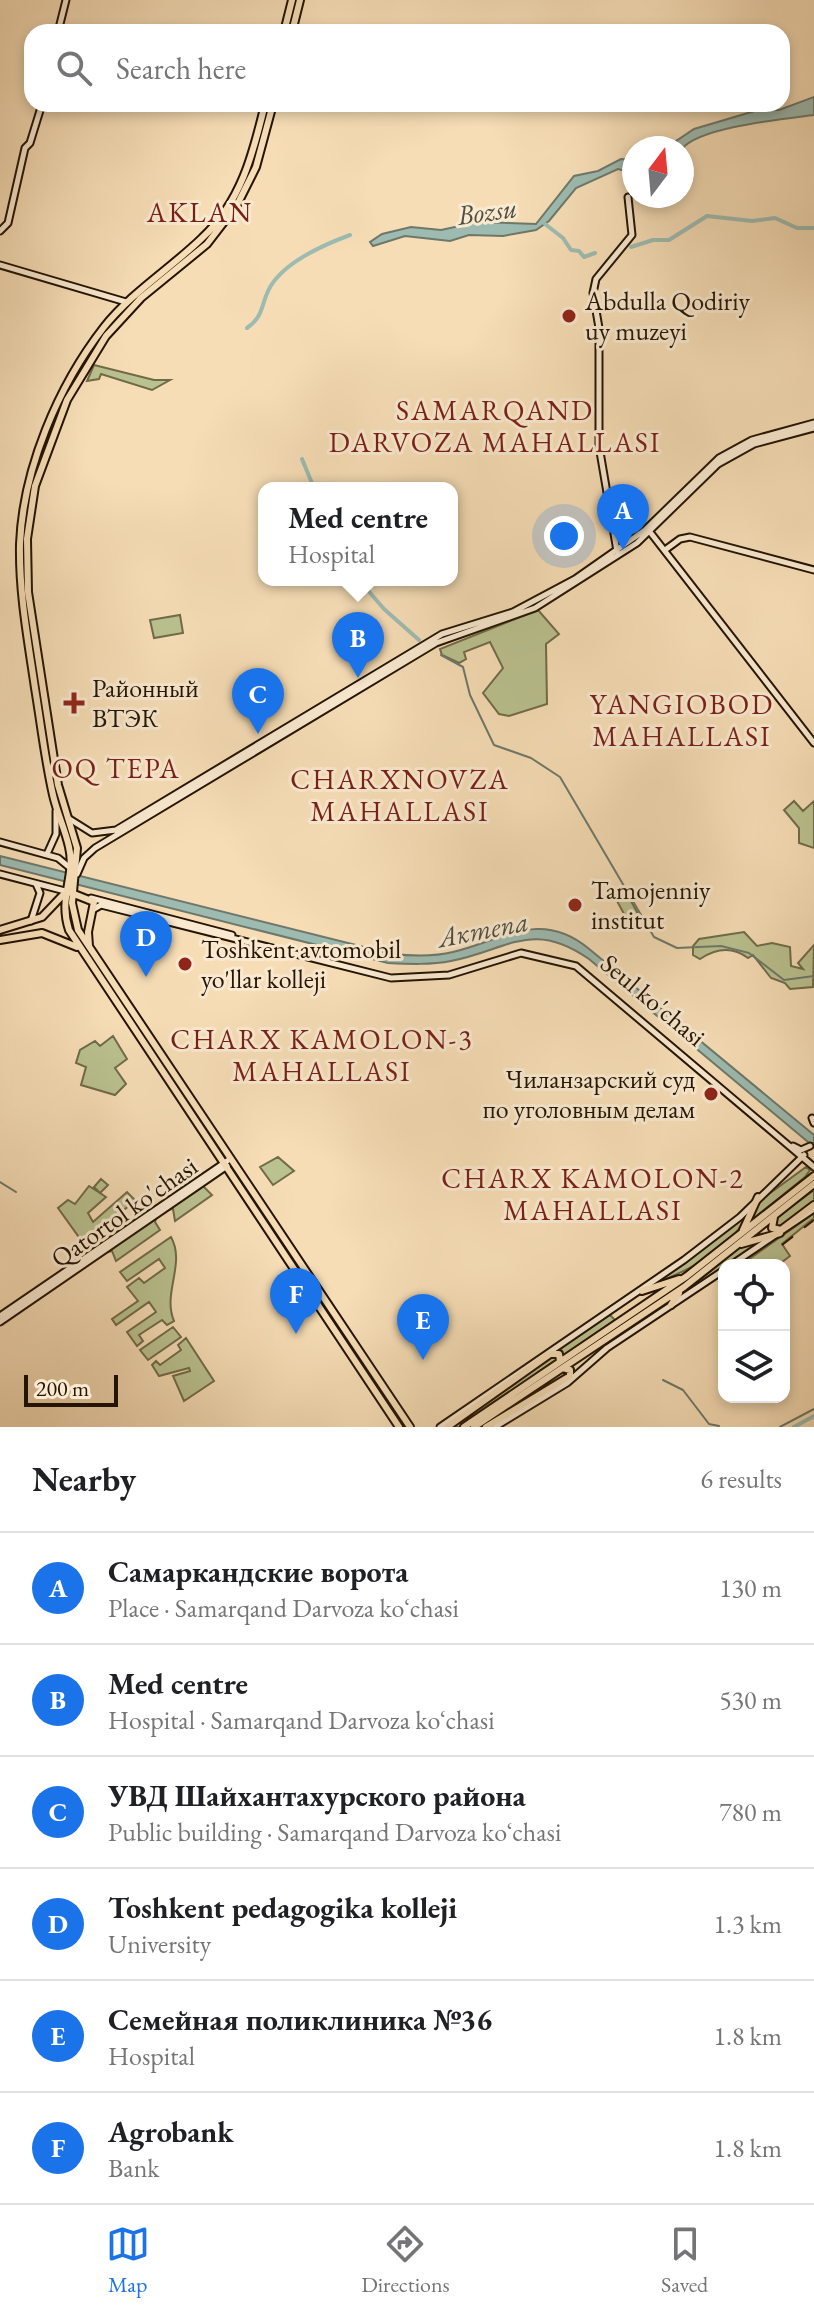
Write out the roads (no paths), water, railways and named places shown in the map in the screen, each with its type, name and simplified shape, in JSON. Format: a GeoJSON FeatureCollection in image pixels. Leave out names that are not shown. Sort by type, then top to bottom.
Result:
{"type":"FeatureCollection","features":[{"type":"Feature","properties":{"kind":"main road"},"geometry":{"type":"LineString","coordinates":[[60,24],[66,0]]}},
{"type":"Feature","properties":{"kind":"main road"},"geometry":{"type":"LineString","coordinates":[[286,24],[292,0]]}},
{"type":"Feature","properties":{"kind":"main road"},"geometry":{"type":"LineString","coordinates":[[294,24],[300,0]]}},
{"type":"Feature","properties":{"kind":"main road"},"geometry":{"type":"LineString","coordinates":[[0,231],[8,223],[25,148],[30,143],[40,112]]}},
{"type":"Feature","properties":{"kind":"main road"},"geometry":{"type":"LineString","coordinates":[[228,214],[248,168],[263,112]]}},
{"type":"Feature","properties":{"kind":"main road"},"geometry":{"type":"LineString","coordinates":[[84,361],[133,305],[204,241],[228,214],[254,171],[271,112]]}},
{"type":"Feature","properties":{"kind":"main road"},"geometry":{"type":"LineString","coordinates":[[619,554],[599,446],[599,328],[593,293],[595,281],[632,233],[629,208]]}},
{"type":"Feature","properties":{"kind":"main road"},"geometry":{"type":"LineString","coordinates":[[53,853],[57,828],[25,595],[27,496],[51,429],[84,361],[126,302],[204,241]]}},
{"type":"Feature","properties":{"kind":"main road"},"geometry":{"type":"LineString","coordinates":[[0,265],[126,302]]}},
{"type":"Feature","properties":{"kind":"main road"},"geometry":{"type":"LineString","coordinates":[[619,554],[719,458],[752,440],[814,425]]}},
{"type":"Feature","properties":{"kind":"main road"},"geometry":{"type":"LineString","coordinates":[[74,873],[95,848],[458,627],[525,607],[619,554],[650,532],[718,464],[768,439],[814,425]]}},
{"type":"Feature","properties":{"kind":"main road"},"geometry":{"type":"LineString","coordinates":[[650,532],[814,743]]}},
{"type":"Feature","properties":{"kind":"main road"},"geometry":{"type":"LineString","coordinates":[[665,550],[680,539],[690,537],[814,570]]}},
{"type":"Feature","properties":{"kind":"main road"},"geometry":{"type":"LineString","coordinates":[[67,817],[92,833],[116,830],[427,646]]}},
{"type":"Feature","properties":{"kind":"main road"},"geometry":{"type":"LineString","coordinates":[[46,735],[77,848],[68,890],[68,926],[80,949],[194,1106],[410,1427]]}},
{"type":"Feature","properties":{"kind":"main road"},"geometry":{"type":"LineString","coordinates":[[54,801],[74,873]]}},
{"type":"Feature","properties":{"kind":"main road"},"geometry":{"type":"LineString","coordinates":[[0,842],[46,854],[53,853],[66,862],[74,873]]}},
{"type":"Feature","properties":{"kind":"main road"},"geometry":{"type":"LineString","coordinates":[[0,874],[68,890]]}},
{"type":"Feature","properties":{"kind":"main road"},"geometry":{"type":"LineString","coordinates":[[31,921],[40,893],[35,883]]}},
{"type":"Feature","properties":{"kind":"main road"},"geometry":{"type":"LineString","coordinates":[[0,930],[49,912],[68,890]]}},
{"type":"Feature","properties":{"kind":"main road"},"geometry":{"type":"LineString","coordinates":[[68,890],[75,923],[187,1111],[399,1427]]}},
{"type":"Feature","properties":{"kind":"main road","name":"Seul ko'chasi"},"geometry":{"type":"LineString","coordinates":[[68,890],[391,975],[453,971],[518,950],[562,959],[584,968],[796,1148],[811,1146]]}},
{"type":"Feature","properties":{"kind":"main road"},"geometry":{"type":"LineString","coordinates":[[90,898],[94,909],[88,934],[92,953]]}},
{"type":"Feature","properties":{"kind":"main road","name":"Seul ko'chasi"},"geometry":{"type":"LineString","coordinates":[[94,909],[101,905],[391,978],[454,974],[521,953],[573,965],[710,1076],[814,1167]]}},
{"type":"Feature","properties":{"kind":"main road"},"geometry":{"type":"LineString","coordinates":[[0,940],[42,933],[64,939],[80,949]]}},
{"type":"Feature","properties":{"kind":"main road"},"geometry":{"type":"LineString","coordinates":[[187,1111],[194,1106]]}},
{"type":"Feature","properties":{"kind":"main road"},"geometry":{"type":"LineString","coordinates":[[440,1427],[543,1354],[642,1291],[726,1228],[811,1146]]}},
{"type":"Feature","properties":{"kind":"main road","name":"Qatortol ko'chasi"},"geometry":{"type":"LineString","coordinates":[[0,1319],[231,1161]]}},
{"type":"Feature","properties":{"kind":"main road"},"geometry":{"type":"LineString","coordinates":[[561,1365],[687,1276],[814,1176]]}},
{"type":"Feature","properties":{"kind":"main road"},"geometry":{"type":"LineString","coordinates":[[464,1427],[684,1287],[814,1184]]}},
{"type":"Feature","properties":{"kind":"main road"},"geometry":{"type":"LineString","coordinates":[[740,1234],[758,1197]]}},
{"type":"Feature","properties":{"kind":"main road"},"geometry":{"type":"LineString","coordinates":[[776,1214],[772,1227],[779,1230],[814,1207]]}},
{"type":"Feature","properties":{"kind":"main road"},"geometry":{"type":"LineString","coordinates":[[741,1259],[785,1231],[814,1207]]}},
{"type":"Feature","properties":{"kind":"main road"},"geometry":{"type":"LineString","coordinates":[[259,1219],[267,1214]]}},
{"type":"Feature","properties":{"kind":"main road"},"geometry":{"type":"LineString","coordinates":[[737,1245],[785,1231]]}},
{"type":"Feature","properties":{"kind":"main road"},"geometry":{"type":"LineString","coordinates":[[495,1427],[567,1383],[607,1348],[718,1274]]}},
{"type":"Feature","properties":{"kind":"main road"},"geometry":{"type":"LineString","coordinates":[[642,1291],[687,1276]]}},
{"type":"Feature","properties":{"kind":"main road"},"geometry":{"type":"LineString","coordinates":[[304,1286],[312,1280]]}},
{"type":"Feature","properties":{"kind":"main road"},"geometry":{"type":"LineString","coordinates":[[671,1305],[684,1287]]}},
{"type":"Feature","properties":{"kind":"main road"},"geometry":{"type":"LineString","coordinates":[[447,1427],[550,1354],[559,1354],[561,1365]]}},
{"type":"Feature","properties":{"kind":"main road"},"geometry":{"type":"LineString","coordinates":[[487,1427],[570,1376],[570,1370],[561,1365]]}},
{"type":"Feature","properties":{"kind":"main road"},"geometry":{"type":"LineString","coordinates":[[474,1427],[543,1377]]}},
{"type":"Feature","properties":{"kind":"main road"},"geometry":{"type":"LineString","coordinates":[[374,1391],[383,1385]]}},
{"type":"Feature","properties":{"kind":"water"},"geometry":{"type":"Polygon","coordinates":[[[814,97],[814,115],[723,130],[694,140],[694,136],[684,136],[694,129],[751,112],[790,112],[790,106],[814,97]]]}},
{"type":"Feature","properties":{"kind":"water"},"geometry":{"type":"Polygon","coordinates":[[[622,159],[622,170],[576,188],[549,221],[536,230],[503,236],[469,235],[450,241],[405,236],[373,246],[370,242],[382,234],[411,227],[441,230],[478,222],[536,224],[574,176],[598,171],[622,159]]]}},
{"type":"Feature","properties":{"kind":"water","name":"Актепа"},"geometry":{"type":"Polygon","coordinates":[[[0,856],[392,954],[445,954],[521,931],[554,930],[588,948],[814,1135],[814,1147],[589,959],[569,947],[535,939],[443,962],[388,963],[0,865],[0,856]]]}},
{"type":"Feature","properties":{"kind":"waterway"},"geometry":{"type":"LineString","coordinates":[[631,247],[653,240],[669,240],[707,216],[752,221],[775,218],[797,228],[814,228]]}},
{"type":"Feature","properties":{"kind":"waterway"},"geometry":{"type":"LineString","coordinates":[[545,224],[563,238],[571,250],[579,251],[584,257],[595,253]]}},
{"type":"Feature","properties":{"kind":"waterway","name":"Bozsu"},"geometry":{"type":"LineString","coordinates":[[247,328],[259,315],[268,291],[282,272],[316,250],[350,235]]}},
{"type":"Feature","properties":{"kind":"waterway"},"geometry":{"type":"LineString","coordinates":[[302,459],[312,482]]}},
{"type":"Feature","properties":{"kind":"waterway"},"geometry":{"type":"LineString","coordinates":[[364,586],[384,609],[419,640]]}},
{"type":"Feature","properties":{"kind":"waterway"},"geometry":{"type":"LineString","coordinates":[[441,655],[463,667],[470,695],[494,745],[531,758],[560,777],[654,937],[677,948],[721,946],[749,953],[784,980],[814,976]]}},
{"type":"Feature","properties":{"kind":"waterway"},"geometry":{"type":"LineString","coordinates":[[0,1182],[16,1192]]}},
{"type":"Feature","properties":{"kind":"waterway"},"geometry":{"type":"LineString","coordinates":[[663,1380],[683,1390],[709,1424],[719,1426]]}},
{"type":"Feature","properties":{"kind":"waterway"},"geometry":{"type":"LineString","coordinates":[[780,1427],[814,1409]]}},
{"type":"Feature","properties":{"kind":"waterway"},"geometry":{"type":"LineString","coordinates":[[794,1427],[814,1416]]}},
{"type":"Feature","properties":{"kind":"railway"},"geometry":{"type":"LineString","coordinates":[[782,1245],[814,1220]]}},
{"type":"Feature","properties":{"kind":"place","name":"Abdulla Qodiriy uy muzeyi"},"geometry":{"type":"Point","coordinates":[569,316]}},
{"type":"Feature","properties":{"kind":"place","name":"Самаркандские ворота"},"geometry":{"type":"Point","coordinates":[623,550]}},
{"type":"Feature","properties":{"kind":"place","name":"Med centre"},"geometry":{"type":"Point","coordinates":[358,678]}},
{"type":"Feature","properties":{"kind":"place","name":"Районный ВТЭК"},"geometry":{"type":"Point","coordinates":[74,703]}},
{"type":"Feature","properties":{"kind":"place","name":"УВД Шайхантахурского района"},"geometry":{"type":"Point","coordinates":[258,734]}},
{"type":"Feature","properties":{"kind":"place","name":"Tamojenniy institut"},"geometry":{"type":"Point","coordinates":[575,905]}},
{"type":"Feature","properties":{"kind":"place","name":"Toshkent avtomobil yo'llar kolleji"},"geometry":{"type":"Point","coordinates":[185,964]}},
{"type":"Feature","properties":{"kind":"place","name":"Toshkent pedagogika kolleji"},"geometry":{"type":"Point","coordinates":[146,977]}},
{"type":"Feature","properties":{"kind":"place","name":"Чиланзарский суд по уголовным делам"},"geometry":{"type":"Point","coordinates":[711,1094]}},
{"type":"Feature","properties":{"kind":"place","name":"Agrobank"},"geometry":{"type":"Point","coordinates":[296,1334]}},
{"type":"Feature","properties":{"kind":"place","name":"Семейная поликлиника №36"},"geometry":{"type":"Point","coordinates":[423,1360]}},
{"type":"Feature","properties":{"kind":"district","name":"AKLAN"},"geometry":{"type":"Point","coordinates":[200,212]}},
{"type":"Feature","properties":{"kind":"district","name":"SAMARQAND DARVOZA MAHALLASI"},"geometry":{"type":"Point","coordinates":[495,426]}},
{"type":"Feature","properties":{"kind":"district","name":"YANGIOBOD MAHALLASI"},"geometry":{"type":"Point","coordinates":[682,720]}},
{"type":"Feature","properties":{"kind":"district","name":"OQ TEPA"},"geometry":{"type":"Point","coordinates":[116,768]}},
{"type":"Feature","properties":{"kind":"district","name":"CHARXNOVZA MAHALLASI"},"geometry":{"type":"Point","coordinates":[400,795]}},
{"type":"Feature","properties":{"kind":"district","name":"CHARX KAMOLON-3 MAHALLASI"},"geometry":{"type":"Point","coordinates":[322,1055]}},
{"type":"Feature","properties":{"kind":"district","name":"CHARX KAMOLON-2 MAHALLASI"},"geometry":{"type":"Point","coordinates":[593,1194]}}]}
